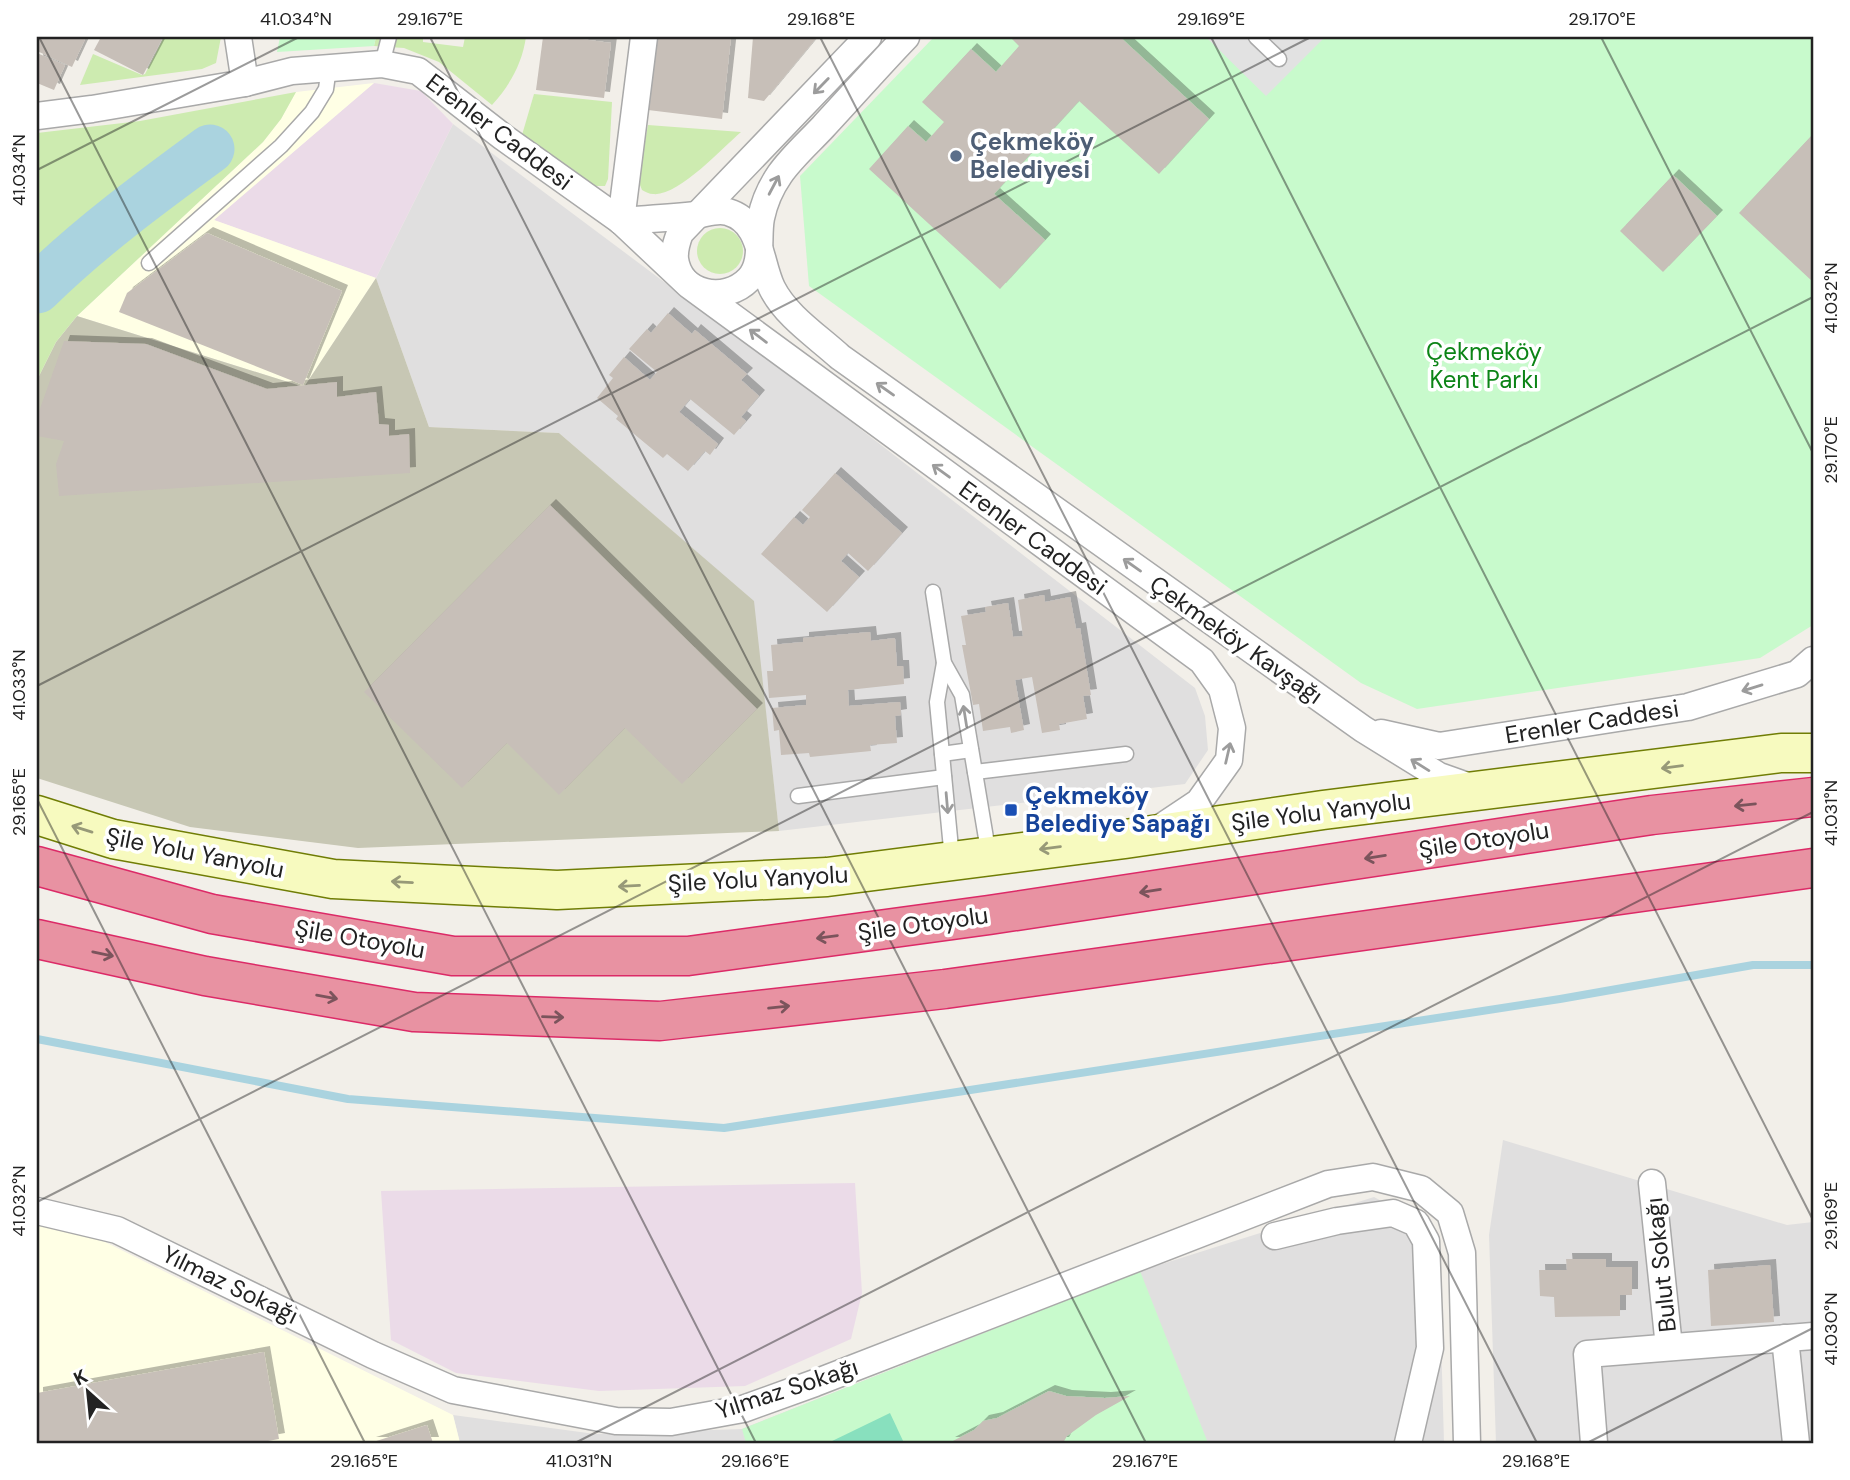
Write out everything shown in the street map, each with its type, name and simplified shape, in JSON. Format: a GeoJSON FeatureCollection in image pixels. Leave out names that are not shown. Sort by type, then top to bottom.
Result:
{"type":"FeatureCollection","features":[{"type":"Feature","properties":{"kind":"highway","name":"Şile Otoyolu"},"geometry":{"type":"LineString","coordinates":[[37,866],[212,914],[453,956],[688,956],[989,915],[1652,815],[1813,797]]}},
{"type":"Feature","properties":{"kind":"highway"},"geometry":{"type":"LineString","coordinates":[[37,939],[205,976],[414,1012],[660,1021],[945,989],[1813,868]]}},
{"type":"Feature","properties":{"kind":"main road","name":"Çekmeköy Kavşağı"},"geometry":{"type":"LineString","coordinates":[[1482,791],[1781,754],[1813,753]]}},
{"type":"Feature","properties":{"kind":"main road","name":"Şile Yolu Yanyolu"},"geometry":{"type":"LineString","coordinates":[[37,815],[113,839],[333,879],[557,890],[827,877],[1482,791]]}},
{"type":"Feature","properties":{"kind":"street"},"geometry":{"type":"LineString","coordinates":[[238,37],[245,83]]}},
{"type":"Feature","properties":{"kind":"street"},"geometry":{"type":"LineString","coordinates":[[643,37],[621,221],[699,215],[713,211],[726,212],[739,216],[749,225],[756,237],[759,251]]}},
{"type":"Feature","properties":{"kind":"street"},"geometry":{"type":"LineString","coordinates":[[865,39],[680,233],[675,246],[675,260],[689,285],[715,295],[729,293],[752,276],[757,264],[764,204],[780,174],[906,37]]}},
{"type":"Feature","properties":{"kind":"street","name":"Erenler Caddesi"},"geometry":{"type":"LineString","coordinates":[[37,116],[245,83],[292,71],[382,64],[418,71],[503,137],[621,221],[689,285],[1202,661],[1222,689],[1232,728],[1229,760],[1199,802],[1149,835]]}},
{"type":"Feature","properties":{"kind":"street","name":"Çekmeköy Kavşağı"},"geometry":{"type":"LineString","coordinates":[[759,251],[773,289],[791,314],[839,357],[1363,729],[1439,776],[1482,791]]}},
{"type":"Feature","properties":{"kind":"street","name":"Erenler Caddesi"},"geometry":{"type":"LineString","coordinates":[[1363,729],[1438,746],[1688,707],[1797,674],[1813,660]]}},
{"type":"Feature","properties":{"kind":"street","name":"Yılmaz Sokağı"},"geometry":{"type":"LineString","coordinates":[[37,1211],[117,1230],[373,1355],[453,1390],[616,1421],[671,1422],[743,1409],[1328,1184],[1373,1177],[1421,1189],[1451,1213],[1462,1254],[1467,1443]]}},
{"type":"Feature","properties":{"kind":"street","name":"Bulut Sokağı"},"geometry":{"type":"LineString","coordinates":[[1652,1184],[1669,1347]]}},
{"type":"Feature","properties":{"kind":"street"},"geometry":{"type":"LineString","coordinates":[[1275,1236],[1338,1221],[1393,1213],[1416,1223],[1426,1241],[1430,1348],[1408,1443]]}},
{"type":"Feature","properties":{"kind":"street","name":"Bulut Sokağı"},"geometry":{"type":"LineString","coordinates":[[1594,1443],[1587,1354],[1813,1336]]}},
{"type":"Feature","properties":{"kind":"street"},"geometry":{"type":"LineString","coordinates":[[1785,1338],[1796,1443]]}},
{"type":"Feature","properties":{"kind":"lane"},"geometry":{"type":"LineString","coordinates":[[382,64],[389,37]]}},
{"type":"Feature","properties":{"kind":"lane"},"geometry":{"type":"LineString","coordinates":[[1256,37],[1279,58]]}},
{"type":"Feature","properties":{"kind":"lane"},"geometry":{"type":"LineString","coordinates":[[149,264],[281,146],[312,112],[326,89],[329,67]]}},
{"type":"Feature","properties":{"kind":"lane"},"geometry":{"type":"LineString","coordinates":[[933,592],[944,663],[937,702],[944,777],[970,858]]}},
{"type":"Feature","properties":{"kind":"lane"},"geometry":{"type":"LineString","coordinates":[[944,663],[962,695],[975,772],[970,858]]}},
{"type":"Feature","properties":{"kind":"lane"},"geometry":{"type":"LineString","coordinates":[[942,754],[971,750]]}},
{"type":"Feature","properties":{"kind":"lane"},"geometry":{"type":"LineString","coordinates":[[975,772],[1126,754]]}},
{"type":"Feature","properties":{"kind":"lane"},"geometry":{"type":"LineString","coordinates":[[799,796],[944,777]]}},
{"type":"Feature","properties":{"kind":"shaded area"},"geometry":{"type":"Polygon","coordinates":[[[1206,37],[1321,37],[1323,39],[1266,96],[1206,37]]]}},
{"type":"Feature","properties":{"kind":"shaded area"},"geometry":{"type":"Polygon","coordinates":[[[374,83],[421,91],[453,124],[376,278],[214,220],[374,83]]]}},
{"type":"Feature","properties":{"kind":"shaded area"},"geometry":{"type":"Polygon","coordinates":[[[374,83],[214,220],[376,278],[304,387],[77,316],[263,142],[281,119],[296,92],[374,83]]]}},
{"type":"Feature","properties":{"kind":"shaded area"},"geometry":{"type":"Polygon","coordinates":[[[453,124],[850,421],[1195,688],[1205,716],[1208,750],[1185,784],[779,831],[753,601],[559,433],[429,427],[376,278],[453,124]]]}},
{"type":"Feature","properties":{"kind":"shaded area"},"geometry":{"type":"Polygon","coordinates":[[[376,278],[429,427],[559,433],[754,601],[779,831],[358,848],[190,827],[37,778],[37,380],[56,342],[77,316],[304,387],[376,278]]]}},
{"type":"Feature","properties":{"kind":"shaded area"},"geometry":{"type":"Polygon","coordinates":[[[1503,1140],[1787,1225],[1813,1222],[1813,1443],[1496,1443],[1489,1235],[1503,1140]]]}},
{"type":"Feature","properties":{"kind":"shaded area"},"geometry":{"type":"Polygon","coordinates":[[[855,1183],[862,1293],[851,1339],[745,1386],[599,1391],[456,1373],[391,1340],[381,1191],[855,1183]]]}},
{"type":"Feature","properties":{"kind":"shaded area"},"geometry":{"type":"Polygon","coordinates":[[[1374,1197],[1438,1232],[1444,1443],[460,1443],[453,1415],[595,1434],[742,1429],[1140,1271],[1374,1197]]]}},
{"type":"Feature","properties":{"kind":"shaded area"},"geometry":{"type":"Polygon","coordinates":[[[37,1224],[93,1236],[453,1415],[460,1443],[37,1443],[37,1224]]]}},
{"type":"Feature","properties":{"kind":"green space"},"geometry":{"type":"Polygon","coordinates":[[[164,37],[221,37],[216,63],[202,69],[80,85],[93,54],[145,74],[164,37]]]}},
{"type":"Feature","properties":{"kind":"green space"},"geometry":{"type":"Polygon","coordinates":[[[280,37],[376,37],[374,46],[277,52],[280,37]]]}},
{"type":"Feature","properties":{"kind":"green space"},"geometry":{"type":"Polygon","coordinates":[[[376,37],[423,37],[423,42],[463,47],[465,37],[526,37],[514,74],[492,105],[439,62],[404,48],[374,46],[376,37]]]}},
{"type":"Feature","properties":{"kind":"green space","name":"Çekmeköy Kent Parkı"},"geometry":{"type":"Polygon","coordinates":[[[934,37],[1813,37],[1813,625],[1760,658],[1417,709],[1361,683],[809,286],[800,176],[934,37]]]}},
{"type":"Feature","properties":{"kind":"green space"},"geometry":{"type":"Polygon","coordinates":[[[296,92],[281,119],[263,142],[77,316],[56,342],[37,380],[37,133],[140,121],[296,92]]]}},
{"type":"Feature","properties":{"kind":"green space"},"geometry":{"type":"Polygon","coordinates":[[[534,94],[612,102],[608,179],[605,186],[592,186],[522,135],[534,94]]]}},
{"type":"Feature","properties":{"kind":"green space"},"geometry":{"type":"Polygon","coordinates":[[[648,125],[741,132],[687,180],[663,193],[652,194],[642,190],[638,180],[648,125]]]}},
{"type":"Feature","properties":{"kind":"green space"},"geometry":{"type":"Polygon","coordinates":[[[720,228],[736,235],[743,251],[736,267],[720,274],[704,267],[697,251],[704,235],[720,228]]]}},
{"type":"Feature","properties":{"kind":"green space"},"geometry":{"type":"Polygon","coordinates":[[[1140,1271],[1208,1443],[746,1443],[742,1429],[1140,1271]]]}},
{"type":"Feature","properties":{"kind":"green space"},"geometry":{"type":"Polygon","coordinates":[[[890,1413],[904,1443],[828,1443],[890,1413]]]}},
{"type":"Feature","properties":{"kind":"building"},"geometry":{"type":"Polygon","coordinates":[[[37,37],[86,37],[72,67],[37,51],[37,37]]]}},
{"type":"Feature","properties":{"kind":"building"},"geometry":{"type":"Polygon","coordinates":[[[101,37],[163,37],[143,75],[94,50],[101,37]]]}},
{"type":"Feature","properties":{"kind":"building"},"geometry":{"type":"Polygon","coordinates":[[[543,37],[611,43],[604,98],[536,90],[543,37]]]}},
{"type":"Feature","properties":{"kind":"building"},"geometry":{"type":"Polygon","coordinates":[[[657,37],[731,37],[722,119],[648,110],[657,37]]]}},
{"type":"Feature","properties":{"kind":"building"},"geometry":{"type":"Polygon","coordinates":[[[753,37],[817,37],[764,101],[748,98],[753,37]]]}},
{"type":"Feature","properties":{"kind":"building","name":"Çekmeköy Belediyesi"},"geometry":{"type":"Polygon","coordinates":[[[1010,37],[1120,37],[1209,119],[1159,174],[1079,101],[994,194],[1045,240],[1000,289],[869,169],[908,126],[926,142],[944,122],[922,102],[971,49],[996,72],[1019,46],[1010,37]]]}},
{"type":"Feature","properties":{"kind":"building"},"geometry":{"type":"Polygon","coordinates":[[[37,53],[65,65],[54,90],[37,83],[37,53]]]}},
{"type":"Feature","properties":{"kind":"building"},"geometry":{"type":"Polygon","coordinates":[[[1813,134],[1813,282],[1739,213],[1813,134]]]}},
{"type":"Feature","properties":{"kind":"building"},"geometry":{"type":"Polygon","coordinates":[[[1673,175],[1717,216],[1663,272],[1620,231],[1673,175]]]}},
{"type":"Feature","properties":{"kind":"building"},"geometry":{"type":"Polygon","coordinates":[[[207,233],[342,291],[303,385],[119,312],[127,293],[207,233]]]}},
{"type":"Feature","properties":{"kind":"building"},"geometry":{"type":"Polygon","coordinates":[[[668,313],[692,334],[695,330],[747,374],[741,380],[759,396],[741,417],[746,421],[734,435],[690,399],[679,412],[718,444],[710,455],[705,451],[688,471],[667,454],[663,458],[616,419],[618,416],[597,398],[613,378],[609,375],[624,357],[650,380],[657,372],[629,349],[647,329],[651,333],[668,313]]]}},
{"type":"Feature","properties":{"kind":"building"},"geometry":{"type":"Polygon","coordinates":[[[64,341],[146,344],[267,389],[337,382],[337,397],[376,392],[379,424],[389,425],[389,436],[409,434],[410,473],[59,496],[56,464],[64,441],[37,436],[37,417],[64,341]]]}},
{"type":"Feature","properties":{"kind":"building"},"geometry":{"type":"Polygon","coordinates":[[[835,473],[902,533],[868,571],[848,553],[841,561],[859,577],[827,612],[761,554],[794,517],[803,525],[810,517],[802,510],[835,473]]]}},
{"type":"Feature","properties":{"kind":"building"},"geometry":{"type":"Polygon","coordinates":[[[550,505],[757,709],[682,784],[625,728],[559,795],[507,743],[462,788],[364,692],[550,505]]]}},
{"type":"Feature","properties":{"kind":"building"},"geometry":{"type":"Polygon","coordinates":[[[1044,595],[1045,602],[1070,597],[1076,629],[1080,628],[1091,695],[1083,696],[1087,719],[1059,724],[1060,730],[1042,733],[1032,677],[1015,680],[1024,730],[1011,733],[1010,727],[983,731],[979,704],[973,705],[962,645],[966,645],[961,616],[986,612],[985,607],[1008,603],[1013,637],[1023,636],[1018,600],[1044,595]]]}},
{"type":"Feature","properties":{"kind":"building"},"geometry":{"type":"Polygon","coordinates":[[[870,632],[871,641],[895,638],[897,666],[903,666],[904,684],[848,690],[849,706],[900,702],[901,715],[895,716],[897,743],[870,745],[871,751],[810,757],[809,753],[781,755],[779,730],[774,731],[772,708],[806,705],[806,695],[769,698],[767,671],[773,671],[771,645],[803,642],[803,638],[870,632]]]}},
{"type":"Feature","properties":{"kind":"building"},"geometry":{"type":"Polygon","coordinates":[[[1566,1259],[1606,1259],[1606,1267],[1632,1267],[1632,1295],[1620,1295],[1620,1316],[1555,1317],[1554,1297],[1540,1296],[1539,1270],[1567,1270],[1566,1259]]]}},
{"type":"Feature","properties":{"kind":"building"},"geometry":{"type":"Polygon","coordinates":[[[1770,1265],[1774,1322],[1711,1326],[1708,1270],[1770,1265]]]}},
{"type":"Feature","properties":{"kind":"building"},"geometry":{"type":"Polygon","coordinates":[[[264,1352],[279,1439],[257,1443],[37,1443],[37,1393],[264,1352]]]}},
{"type":"Feature","properties":{"kind":"building"},"geometry":{"type":"Polygon","coordinates":[[[1049,1391],[1066,1396],[1130,1396],[1096,1415],[1067,1436],[1063,1443],[949,1443],[974,1430],[983,1421],[997,1418],[1049,1391]]]}},
{"type":"Feature","properties":{"kind":"building"},"geometry":{"type":"Polygon","coordinates":[[[427,1425],[433,1443],[370,1443],[427,1425]]]}},
{"type":"Feature","properties":{"kind":"waterway"},"geometry":{"type":"LineString","coordinates":[[37,289],[99,233],[210,149]]}},
{"type":"Feature","properties":{"kind":"waterway"},"geometry":{"type":"LineString","coordinates":[[37,1039],[348,1099],[724,1128],[1560,999],[1753,965],[1813,965]]}},
{"type":"Feature","properties":{"kind":"place","name":"Çekmeköy Belediyesi"},"geometry":{"type":"Point","coordinates":[956,156]}},
{"type":"Feature","properties":{"kind":"place","name":"Çekmeköy Belediye Sapağı"},"geometry":{"type":"Point","coordinates":[1011,810]}}]}
